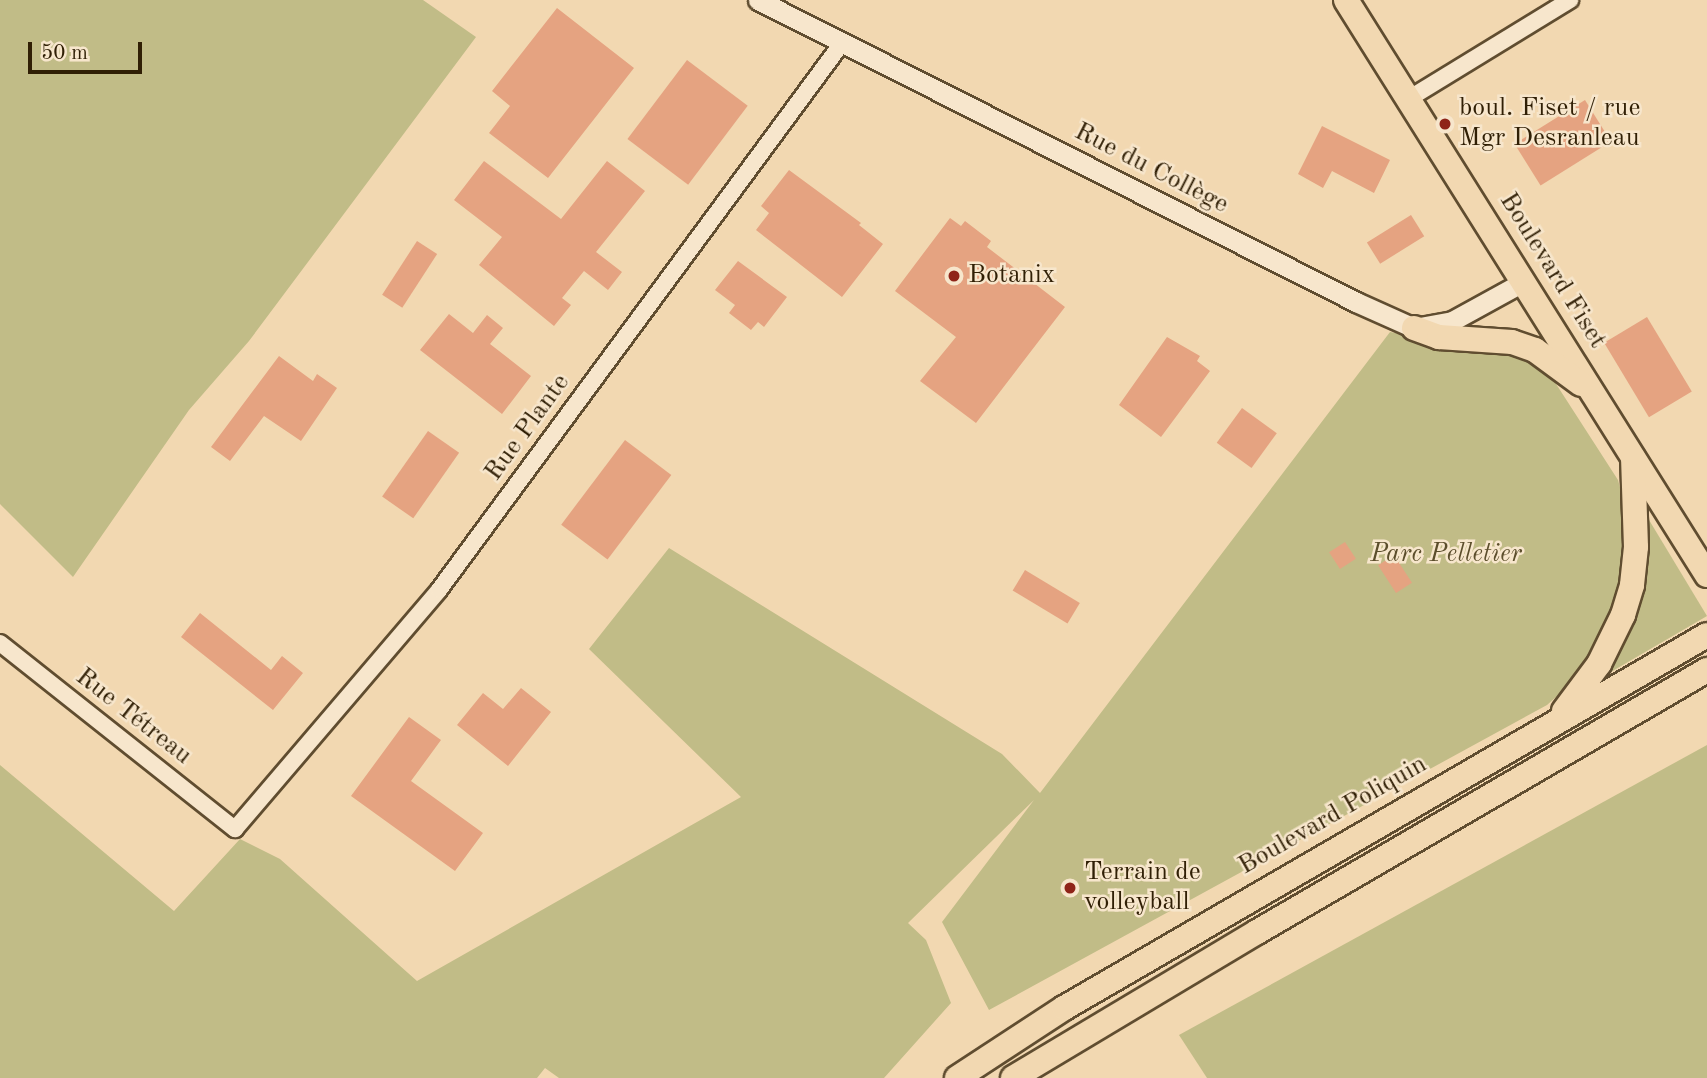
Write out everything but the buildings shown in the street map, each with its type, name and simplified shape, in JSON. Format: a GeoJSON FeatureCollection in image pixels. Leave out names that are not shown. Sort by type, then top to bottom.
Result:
{"type":"FeatureCollection","features":[{"type":"Feature","properties":{"kind":"main road","name":"Boulevard Fiset"},"geometry":{"type":"LineString","coordinates":[[1346,0],[1707,575]]}},
{"type":"Feature","properties":{"kind":"main road"},"geometry":{"type":"LineString","coordinates":[[1414,328],[1440,337],[1512,342],[1535,350],[1595,394]]}},
{"type":"Feature","properties":{"kind":"main road"},"geometry":{"type":"LineString","coordinates":[[1559,718],[1599,664],[1623,615],[1632,585],[1636,547],[1633,454]]}},
{"type":"Feature","properties":{"kind":"main road","name":"Boulevard Poliquin"},"geometry":{"type":"LineString","coordinates":[[957,1078],[1064,1008],[1559,718],[1707,635]]}},
{"type":"Feature","properties":{"kind":"main road"},"geometry":{"type":"LineString","coordinates":[[1013,1078],[1707,670]]}},
{"type":"Feature","properties":{"kind":"main road"},"geometry":{"type":"LineString","coordinates":[[1646,705],[1707,683]]}},
{"type":"Feature","properties":{"kind":"street"},"geometry":{"type":"LineString","coordinates":[[1409,98],[1570,0]]}},
{"type":"Feature","properties":{"kind":"street","name":"Rue du Collège"},"geometry":{"type":"LineString","coordinates":[[772,3],[842,43],[1356,302],[1414,328]]}},
{"type":"Feature","properties":{"kind":"street","name":"Rue Plante"},"geometry":{"type":"LineString","coordinates":[[235,829],[439,590],[842,43]]}},
{"type":"Feature","properties":{"kind":"street"},"geometry":{"type":"LineString","coordinates":[[1414,328],[1452,321],[1523,282]]}},
{"type":"Feature","properties":{"kind":"street","name":"Rue Tétreau"},"geometry":{"type":"LineString","coordinates":[[0,643],[235,829]]}},
{"type":"Feature","properties":{"kind":"green space"},"geometry":{"type":"Polygon","coordinates":[[[0,0],[423,0],[476,37],[249,341],[189,410],[73,577],[0,504],[0,0]]]}},
{"type":"Feature","properties":{"kind":"green space","name":"Parc Pelletier"},"geometry":{"type":"Polygon","coordinates":[[[1390,332],[1540,359],[1618,480],[1632,532],[1628,586],[1584,672],[1547,705],[989,1010],[942,922],[1034,800],[908,923],[926,940],[951,1003],[884,1078],[559,1078],[545,1068],[537,1078],[0,1078],[0,765],[174,911],[240,839],[280,859],[417,981],[741,797],[589,649],[669,548],[1002,754],[1040,793],[1390,332]]]}},
{"type":"Feature","properties":{"kind":"green space"},"geometry":{"type":"Polygon","coordinates":[[[1640,505],[1707,616],[1597,680],[1640,505]]]}},
{"type":"Feature","properties":{"kind":"green space"},"geometry":{"type":"Polygon","coordinates":[[[1707,745],[1707,1078],[1207,1078],[1179,1035],[1707,745]]]}},
{"type":"Feature","properties":{"kind":"place","name":"boul. Fiset / rue Mgr Desranleau"},"geometry":{"type":"Point","coordinates":[1445,124]}},
{"type":"Feature","properties":{"kind":"place","name":"Botanix"},"geometry":{"type":"Point","coordinates":[954,276]}},
{"type":"Feature","properties":{"kind":"place","name":"Terrain de volleyball"},"geometry":{"type":"Point","coordinates":[1070,888]}}]}
